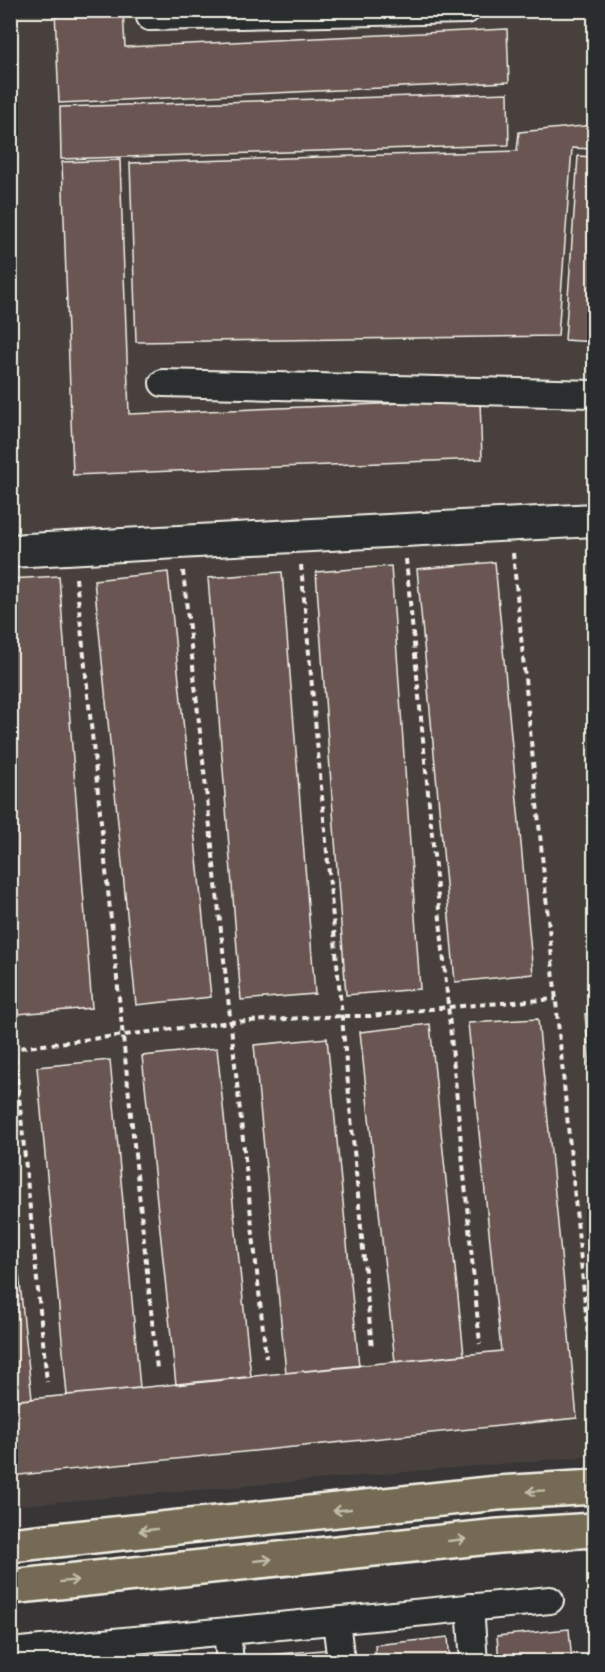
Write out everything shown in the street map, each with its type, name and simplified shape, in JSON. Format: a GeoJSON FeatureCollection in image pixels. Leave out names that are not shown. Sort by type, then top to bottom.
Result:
{"type":"FeatureCollection","features":[{"type":"Feature","properties":{"kind":"main road"},"geometry":{"type":"LineString","coordinates":[[10,1545],[497,1493],[594,1487]]}},
{"type":"Feature","properties":{"kind":"main road"},"geometry":{"type":"LineString","coordinates":[[10,1587],[499,1536],[594,1530]]}},
{"type":"Feature","properties":{"kind":"street"},"geometry":{"type":"LineString","coordinates":[[150,17],[467,10]]}},
{"type":"Feature","properties":{"kind":"street"},"geometry":{"type":"LineString","coordinates":[[163,383],[594,394]]}},
{"type":"Feature","properties":{"kind":"street"},"geometry":{"type":"LineString","coordinates":[[10,551],[594,520]]}},
{"type":"Feature","properties":{"kind":"street"},"geometry":{"type":"LineString","coordinates":[[10,1652],[100,1652],[227,1631],[550,1600]]}},
{"type":"Feature","properties":{"kind":"street"},"geometry":{"type":"LineString","coordinates":[[470,1608],[474,1662]]}},
{"type":"Feature","properties":{"kind":"street"},"geometry":{"type":"LineString","coordinates":[[336,1621],[341,1662]]}},
{"type":"Feature","properties":{"kind":"street"},"geometry":{"type":"LineString","coordinates":[[227,1631],[230,1662]]}},
{"type":"Feature","properties":{"kind":"path"},"geometry":{"type":"LineString","coordinates":[[510,523],[594,1397]]}},
{"type":"Feature","properties":{"kind":"path"},"geometry":{"type":"LineString","coordinates":[[403,529],[480,1344]]}},
{"type":"Feature","properties":{"kind":"path"},"geometry":{"type":"LineString","coordinates":[[298,535],[372,1349]]}},
{"type":"Feature","properties":{"kind":"path"},"geometry":{"type":"LineString","coordinates":[[180,542],[266,1358]]}},
{"type":"Feature","properties":{"kind":"path"},"geometry":{"type":"LineString","coordinates":[[73,547],[157,1369]]}},
{"type":"Feature","properties":{"kind":"path"},"geometry":{"type":"LineString","coordinates":[[13,1049],[230,1022],[371,1016],[448,1007],[556,999]]}},
{"type":"Feature","properties":{"kind":"path"},"geometry":{"type":"LineString","coordinates":[[10,1005],[47,1382]]}},
{"type":"Feature","properties":{"kind":"shaded area"},"geometry":{"type":"Polygon","coordinates":[[[11,11],[594,11],[594,1456],[11,1506],[11,11]]]}},
{"type":"Feature","properties":{"kind":"building"},"geometry":{"type":"Polygon","coordinates":[[[10,10],[14,10],[16,126],[10,126],[10,10]]]}},
{"type":"Feature","properties":{"kind":"building"},"geometry":{"type":"Polygon","coordinates":[[[55,10],[123,10],[125,47],[507,29],[509,82],[59,103],[55,10]]]}},
{"type":"Feature","properties":{"kind":"building"},"geometry":{"type":"Polygon","coordinates":[[[508,93],[509,145],[61,159],[60,107],[508,93]]]}},
{"type":"Feature","properties":{"kind":"building"},"geometry":{"type":"Polygon","coordinates":[[[594,125],[594,149],[572,148],[558,336],[136,342],[130,163],[517,151],[519,132],[594,125]]]}},
{"type":"Feature","properties":{"kind":"building"},"geometry":{"type":"Polygon","coordinates":[[[578,156],[594,157],[594,342],[565,340],[578,156]]]}},
{"type":"Feature","properties":{"kind":"building"},"geometry":{"type":"Polygon","coordinates":[[[120,160],[129,414],[480,400],[482,459],[73,475],[62,162],[120,160]]]}},
{"type":"Feature","properties":{"kind":"building"},"geometry":{"type":"Polygon","coordinates":[[[495,562],[533,974],[455,982],[417,569],[495,562]]]}},
{"type":"Feature","properties":{"kind":"building"},"geometry":{"type":"Polygon","coordinates":[[[391,566],[420,989],[346,995],[316,572],[391,566]]]}},
{"type":"Feature","properties":{"kind":"building"},"geometry":{"type":"Polygon","coordinates":[[[168,572],[211,997],[136,1005],[94,580],[168,572]]]}},
{"type":"Feature","properties":{"kind":"building"},"geometry":{"type":"Polygon","coordinates":[[[282,572],[315,994],[241,1000],[208,578],[282,572]]]}},
{"type":"Feature","properties":{"kind":"building"},"geometry":{"type":"Polygon","coordinates":[[[59,576],[92,1008],[17,1014],[10,929],[10,579],[59,576]]]}},
{"type":"Feature","properties":{"kind":"building"},"geometry":{"type":"Polygon","coordinates":[[[594,1013],[594,1117],[585,1014],[594,1013]]]}},
{"type":"Feature","properties":{"kind":"building"},"geometry":{"type":"Polygon","coordinates":[[[538,1019],[577,1418],[10,1476],[10,1401],[501,1351],[468,1023],[538,1019]]]}},
{"type":"Feature","properties":{"kind":"building"},"geometry":{"type":"Polygon","coordinates":[[[430,1024],[464,1355],[395,1362],[360,1032],[430,1024]]]}},
{"type":"Feature","properties":{"kind":"building"},"geometry":{"type":"Polygon","coordinates":[[[327,1038],[359,1366],[286,1373],[254,1045],[327,1038]]]}},
{"type":"Feature","properties":{"kind":"building"},"geometry":{"type":"Polygon","coordinates":[[[217,1048],[251,1377],[176,1385],[142,1056],[217,1048]]]}},
{"type":"Feature","properties":{"kind":"building"},"geometry":{"type":"Polygon","coordinates":[[[110,1060],[140,1388],[67,1395],[37,1067],[110,1060]]]}},
{"type":"Feature","properties":{"kind":"building"},"geometry":{"type":"Polygon","coordinates":[[[10,1187],[32,1399],[10,1401],[10,1187]]]}},
{"type":"Feature","properties":{"kind":"building"},"geometry":{"type":"Polygon","coordinates":[[[569,1629],[572,1662],[499,1662],[497,1636],[569,1629]]]}},
{"type":"Feature","properties":{"kind":"building"},"geometry":{"type":"Polygon","coordinates":[[[448,1637],[450,1662],[376,1662],[375,1645],[448,1637]]]}},
{"type":"Feature","properties":{"kind":"building"},"geometry":{"type":"Polygon","coordinates":[[[332,1649],[333,1662],[258,1662],[258,1656],[332,1649]]]}}]}
